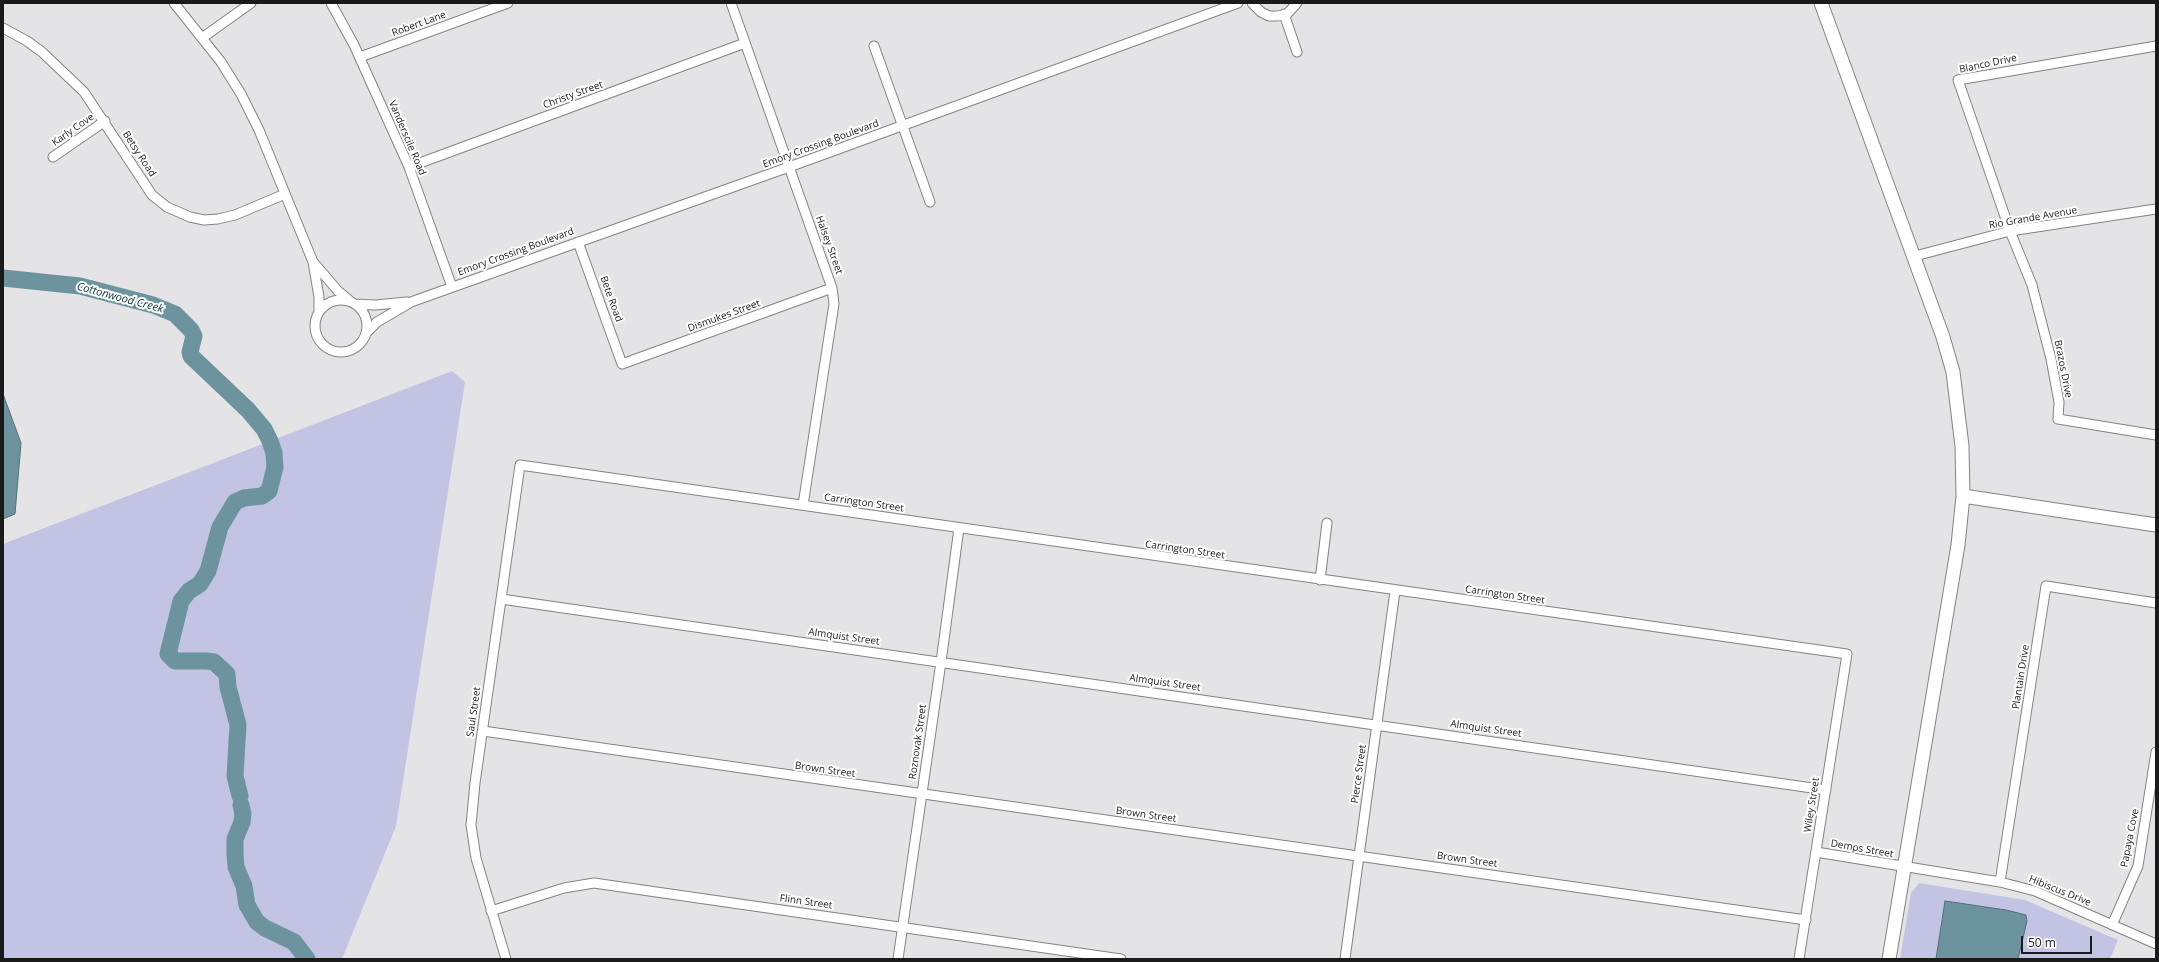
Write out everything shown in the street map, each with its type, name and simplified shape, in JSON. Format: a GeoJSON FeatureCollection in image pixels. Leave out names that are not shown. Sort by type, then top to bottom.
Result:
{"type":"FeatureCollection","features":[{"type":"Feature","properties":{"kind":"main road"},"geometry":{"type":"LineString","coordinates":[[1821,3],[1915,256],[1943,337],[1952,372],[1962,446],[1963,496],[1951,599],[1889,959]]}},
{"type":"Feature","properties":{"kind":"main road"},"geometry":{"type":"LineString","coordinates":[[1963,496],[2156,525]]}},
{"type":"Feature","properties":{"kind":"street"},"geometry":{"type":"LineString","coordinates":[[174,3],[221,62],[241,94],[259,130],[313,262],[319,297],[319,312],[315,322],[316,333],[320,342],[329,350],[339,353],[350,351],[359,346],[367,332],[377,322],[411,302]]}},
{"type":"Feature","properties":{"kind":"street"},"geometry":{"type":"LineString","coordinates":[[202,38],[251,3]]}},
{"type":"Feature","properties":{"kind":"street","name":"Vanderscile Road"},"geometry":{"type":"LineString","coordinates":[[331,3],[360,57],[409,167],[452,287]]}},
{"type":"Feature","properties":{"kind":"street","name":"Robert Lane"},"geometry":{"type":"LineString","coordinates":[[360,57],[508,3]]}},
{"type":"Feature","properties":{"kind":"street","name":"Halsey Street"},"geometry":{"type":"LineString","coordinates":[[731,3],[832,288],[834,304],[803,505]]}},
{"type":"Feature","properties":{"kind":"street","name":"Emory Crossing Boulevard"},"geometry":{"type":"LineString","coordinates":[[411,302],[903,126],[1238,3]]}},
{"type":"Feature","properties":{"kind":"street"},"geometry":{"type":"LineString","coordinates":[[1252,3],[1261,12],[1269,16],[1284,14],[1294,8],[1298,3]]}},
{"type":"Feature","properties":{"kind":"street"},"geometry":{"type":"LineString","coordinates":[[1284,14],[1297,52]]}},
{"type":"Feature","properties":{"kind":"street","name":"Betsy Road"},"geometry":{"type":"LineString","coordinates":[[3,28],[27,41],[56,64],[84,92],[105,121],[152,195],[177,212],[204,220],[218,219],[235,215],[285,194]]}},
{"type":"Feature","properties":{"kind":"street","name":"Christy Street"},"geometry":{"type":"LineString","coordinates":[[409,167],[745,44]]}},
{"type":"Feature","properties":{"kind":"street"},"geometry":{"type":"LineString","coordinates":[[874,46],[930,202]]}},
{"type":"Feature","properties":{"kind":"street","name":"Blanco Drive"},"geometry":{"type":"LineString","coordinates":[[2010,231],[1958,80],[2156,46]]}},
{"type":"Feature","properties":{"kind":"street","name":"Karly Cove"},"geometry":{"type":"LineString","coordinates":[[53,157],[105,121]]}},
{"type":"Feature","properties":{"kind":"street","name":"Rio Grande Avenue"},"geometry":{"type":"LineString","coordinates":[[1915,256],[2010,231],[2156,209]]}},
{"type":"Feature","properties":{"kind":"street","name":"Brazos Drive"},"geometry":{"type":"LineString","coordinates":[[2010,231],[2032,285],[2051,359],[2059,402],[2058,419],[2156,435]]}},
{"type":"Feature","properties":{"kind":"street","name":"Bete Road"},"geometry":{"type":"LineString","coordinates":[[578,242],[622,364]]}},
{"type":"Feature","properties":{"kind":"street"},"geometry":{"type":"LineString","coordinates":[[313,262],[338,291],[353,303],[365,316],[367,332]]}},
{"type":"Feature","properties":{"kind":"street","name":"Dismukes Street"},"geometry":{"type":"LineString","coordinates":[[622,364],[832,288]]}},
{"type":"Feature","properties":{"kind":"street"},"geometry":{"type":"LineString","coordinates":[[319,312],[327,305],[336,301],[375,305],[411,302]]}},
{"type":"Feature","properties":{"kind":"street","name":"Carrington Street"},"geometry":{"type":"LineString","coordinates":[[520,465],[1395,591],[1847,654]]}},
{"type":"Feature","properties":{"kind":"street","name":"Saul Street"},"geometry":{"type":"LineString","coordinates":[[506,959],[476,858],[471,825],[520,465]]}},
{"type":"Feature","properties":{"kind":"street"},"geometry":{"type":"LineString","coordinates":[[1320,580],[1327,523]]}},
{"type":"Feature","properties":{"kind":"street","name":"Roznovak Street"},"geometry":{"type":"LineString","coordinates":[[898,959],[959,528]]}},
{"type":"Feature","properties":{"kind":"street","name":"Plantain Drive"},"geometry":{"type":"LineString","coordinates":[[2000,882],[2046,586],[2156,602]]}},
{"type":"Feature","properties":{"kind":"street","name":"Pierce Street"},"geometry":{"type":"LineString","coordinates":[[1345,959],[1395,591]]}},
{"type":"Feature","properties":{"kind":"street","name":"Almquist Street"},"geometry":{"type":"LineString","coordinates":[[501,599],[1826,790]]}},
{"type":"Feature","properties":{"kind":"street","name":"Wiley Street"},"geometry":{"type":"LineString","coordinates":[[1799,959],[1847,654]]}},
{"type":"Feature","properties":{"kind":"street","name":"Brown Street"},"geometry":{"type":"LineString","coordinates":[[483,731],[922,795],[1359,855],[1806,920]]}},
{"type":"Feature","properties":{"kind":"street","name":"Papaya Cove"},"geometry":{"type":"LineString","coordinates":[[2112,925],[2138,866],[2156,752]]}},
{"type":"Feature","properties":{"kind":"street","name":"Demps Street"},"geometry":{"type":"LineString","coordinates":[[1816,852],[1904,867]]}},
{"type":"Feature","properties":{"kind":"street","name":"Hibiscus Drive"},"geometry":{"type":"LineString","coordinates":[[1904,867],[2000,882],[2035,892],[2156,944]]}},
{"type":"Feature","properties":{"kind":"street","name":"Flinn Street"},"geometry":{"type":"LineString","coordinates":[[491,911],[564,888],[594,883],[1121,959]]}},
{"type":"Feature","properties":{"kind":"shaded area"},"geometry":{"type":"Polygon","coordinates":[[[452,371],[465,382],[396,826],[342,959],[3,959],[3,544],[452,371]]]}},
{"type":"Feature","properties":{"kind":"shaded area"},"geometry":{"type":"Polygon","coordinates":[[[3,394],[21,443],[15,514],[3,519],[3,394]]]}},
{"type":"Feature","properties":{"kind":"shaded area"},"geometry":{"type":"Polygon","coordinates":[[[1919,883],[2025,900],[2118,940],[2110,959],[1900,959],[1911,893],[1919,883]]]}},
{"type":"Feature","properties":{"kind":"shaded area"},"geometry":{"type":"Polygon","coordinates":[[[1945,901],[2006,910],[2026,915],[2027,921],[2018,959],[1936,959],[1945,901]]]}},
{"type":"Feature","properties":{"kind":"waterway","name":"Cottonwood Creek"},"geometry":{"type":"LineString","coordinates":[[3,278],[80,286],[153,305],[175,314],[191,330],[194,336],[190,352],[191,356],[248,410],[264,429],[270,441],[274,453],[275,467],[269,491],[262,496],[244,498],[235,502],[220,527],[208,571],[200,584],[189,591],[181,601],[168,654],[175,661],[214,662],[227,674],[228,687],[238,725],[235,776],[240,796]]}},
{"type":"Feature","properties":{"kind":"waterway","name":"Cottonwood Creek"},"geometry":{"type":"LineString","coordinates":[[241,805],[243,814],[242,822],[235,839],[235,855],[236,867],[244,886],[247,905],[257,922],[265,928],[294,942],[307,959]]}}]}
